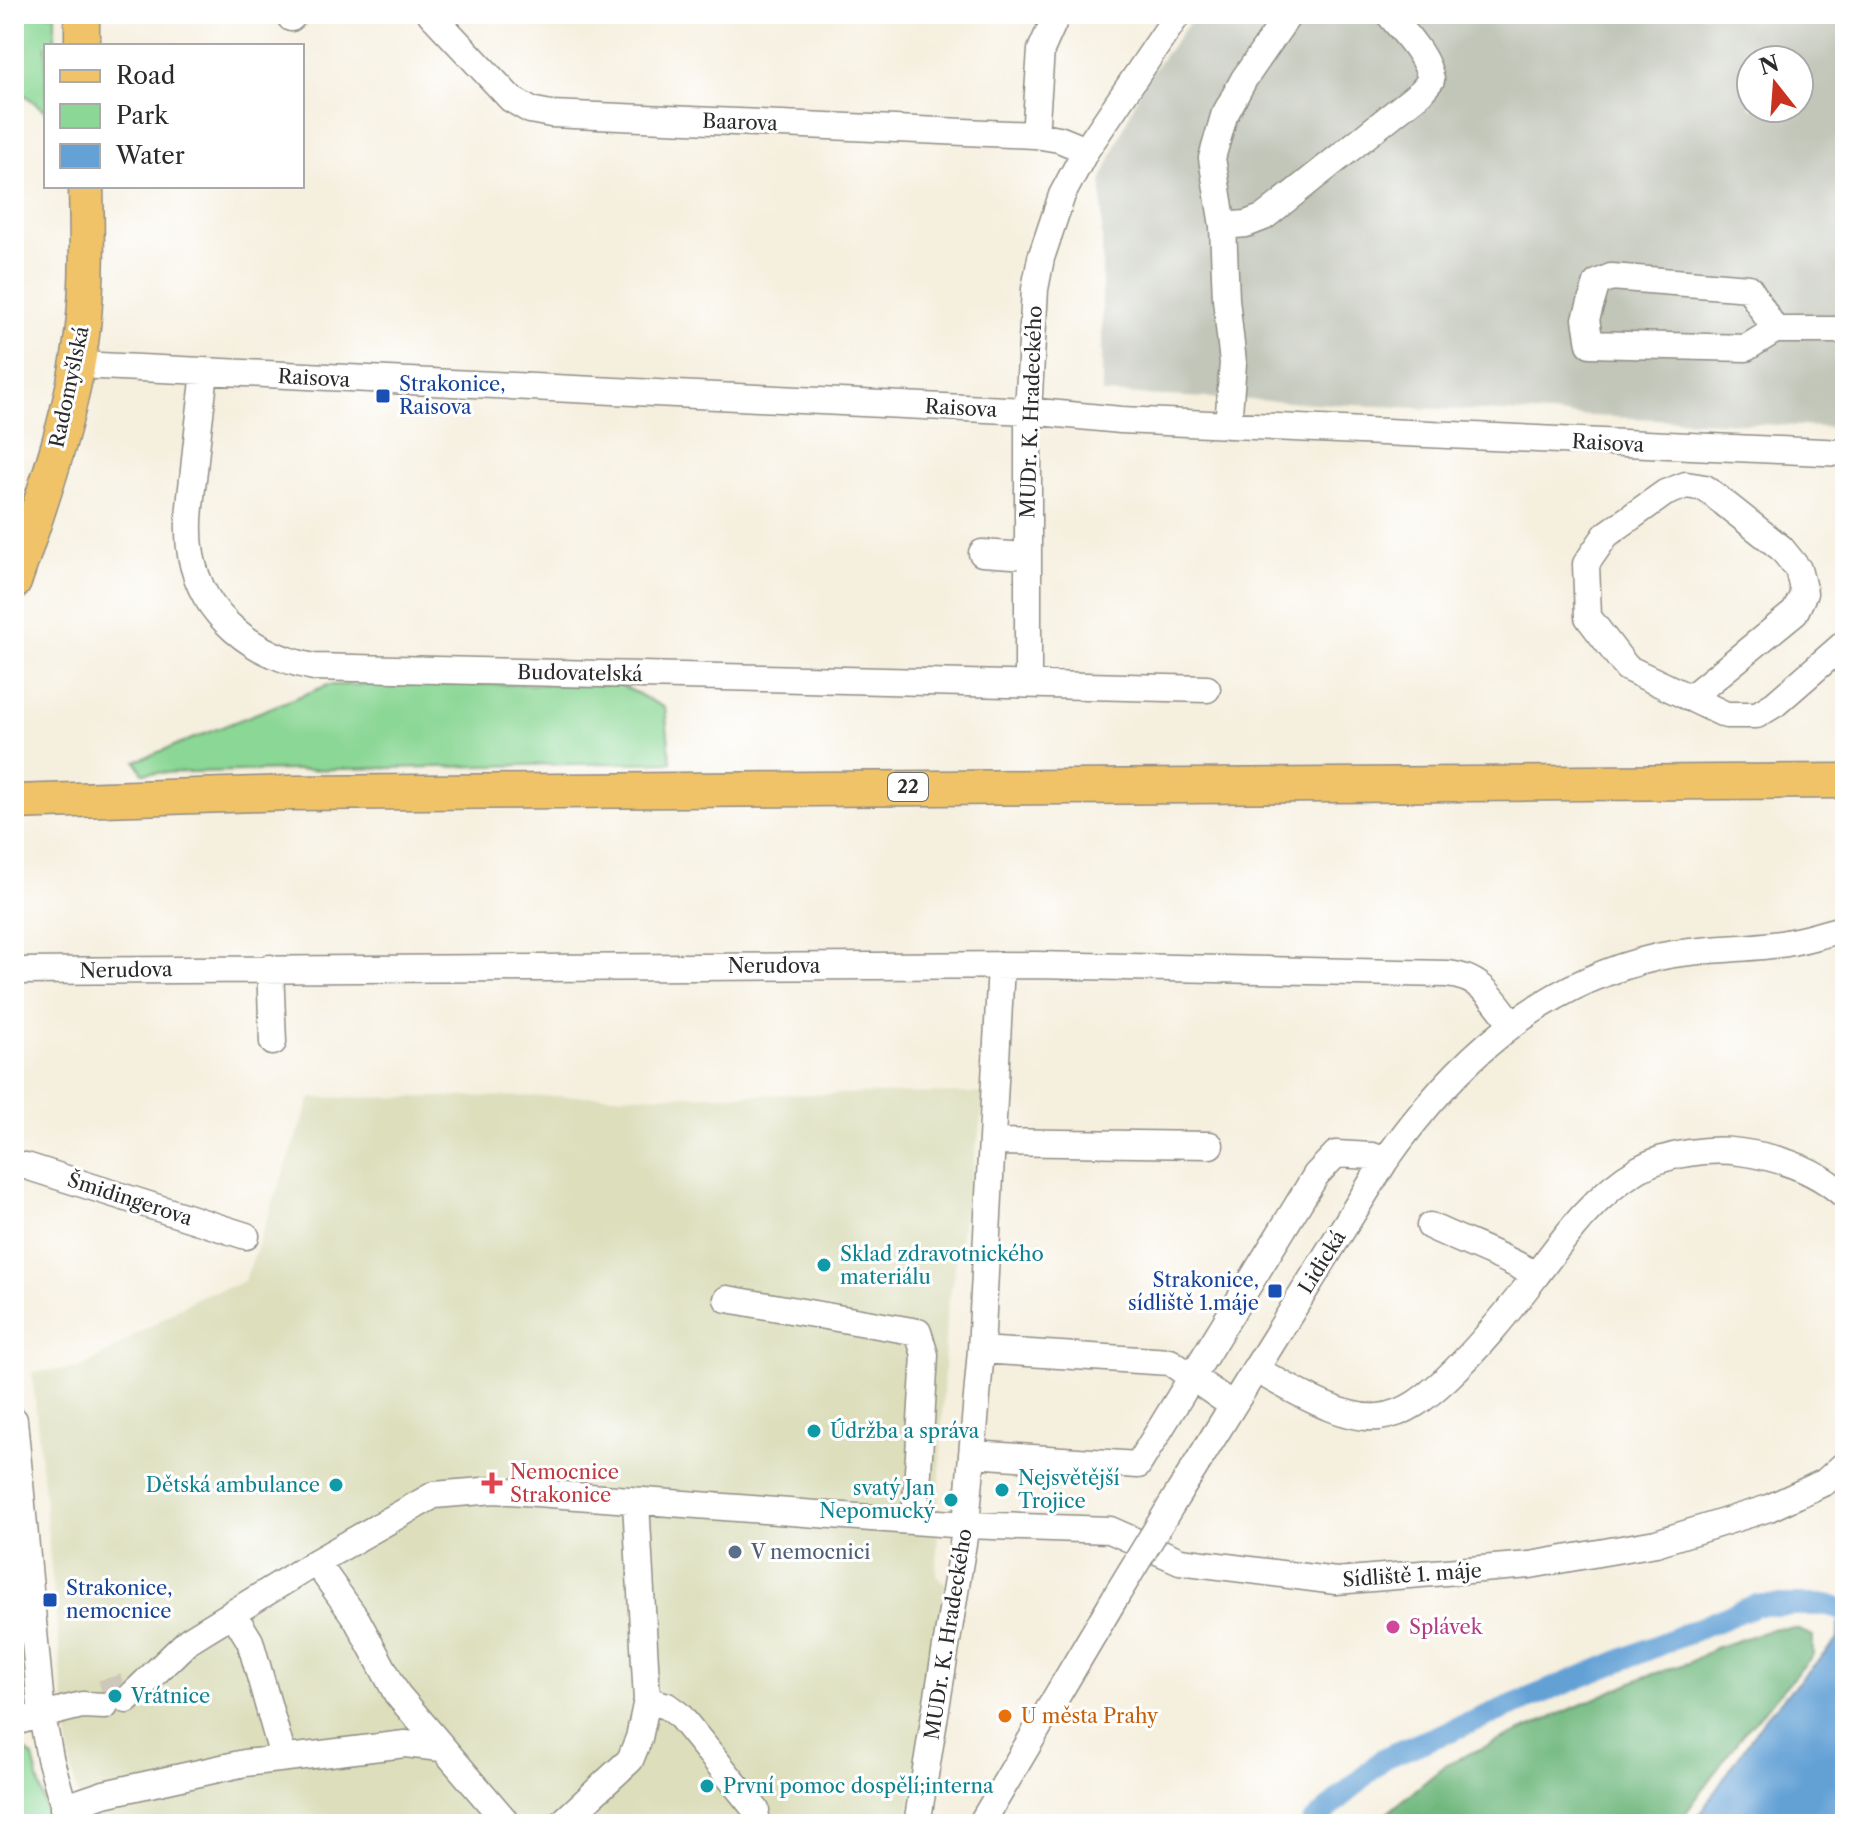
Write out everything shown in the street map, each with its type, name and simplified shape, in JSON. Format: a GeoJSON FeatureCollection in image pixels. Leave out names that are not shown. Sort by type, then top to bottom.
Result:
{"type":"FeatureCollection","features":[{"type":"Feature","properties":{"kind":"main road"},"geometry":{"type":"LineString","coordinates":[[82,14],[82,44]]}},
{"type":"Feature","properties":{"kind":"main road","name":"Radomyšlská"},"geometry":{"type":"LineString","coordinates":[[14,582],[67,417],[78,365],[84,310],[86,188]]}},
{"type":"Feature","properties":{"kind":"main road","name":"22"},"geometry":{"type":"LineString","coordinates":[[1803,781],[1845,792]]}},
{"type":"Feature","properties":{"kind":"main road","name":"22"},"geometry":{"type":"LineString","coordinates":[[14,802],[319,792],[1845,781]]}},
{"type":"Feature","properties":{"kind":"street","name":"Baarova"},"geometry":{"type":"LineString","coordinates":[[431,14],[511,99],[530,110],[551,114],[1035,135],[1059,139],[1086,150]]}},
{"type":"Feature","properties":{"kind":"street","name":"MUDr. K. Hradeckého"},"geometry":{"type":"LineString","coordinates":[[1028,684],[1028,411],[1035,289],[1041,258],[1062,195],[1086,150],[1178,14]]}},
{"type":"Feature","properties":{"kind":"street"},"geometry":{"type":"LineString","coordinates":[[1228,425],[1233,363],[1223,226],[1212,158],[1224,116],[1244,79],[1289,14]]}},
{"type":"Feature","properties":{"kind":"street"},"geometry":{"type":"LineString","coordinates":[[1223,226],[1246,224],[1264,217],[1421,92],[1431,80],[1429,70],[1389,14]]}},
{"type":"Feature","properties":{"kind":"street"},"geometry":{"type":"LineString","coordinates":[[1035,135],[1041,50],[1051,16]]}},
{"type":"Feature","properties":{"kind":"street"},"geometry":{"type":"LineString","coordinates":[[1775,330],[1749,288],[1611,277],[1597,283],[1586,319],[1590,344],[1746,348],[1775,330],[1845,330]]}},
{"type":"Feature","properties":{"kind":"street","name":"Raisova"},"geometry":{"type":"LineString","coordinates":[[78,365],[1028,411],[1121,420],[1845,453]]}},
{"type":"Feature","properties":{"kind":"street","name":"Budovatelská"},"geometry":{"type":"LineString","coordinates":[[205,373],[188,523],[191,557],[202,590],[220,616],[243,639],[265,653],[314,667],[1207,689]]}},
{"type":"Feature","properties":{"kind":"street"},"geometry":{"type":"LineString","coordinates":[[1690,698],[1795,612],[1804,593],[1798,569],[1781,548],[1705,488],[1686,485],[1665,493],[1606,535],[1586,564],[1588,617],[1627,668],[1690,698],[1726,715],[1757,715],[1775,704],[1845,643]]}},
{"type":"Feature","properties":{"kind":"street"},"geometry":{"type":"LineString","coordinates":[[982,553],[1028,556]]}},
{"type":"Feature","properties":{"kind":"street","name":"Lidická"},"geometry":{"type":"LineString","coordinates":[[981,1824],[1232,1405],[1385,1161],[1416,1116],[1441,1087],[1512,1024],[1589,979],[1659,957],[1780,944],[1845,928]]}},
{"type":"Feature","properties":{"kind":"street","name":"MUDr. K. Hradeckého"},"geometry":{"type":"LineString","coordinates":[[917,1824],[966,1525],[981,1350],[1001,965]]}},
{"type":"Feature","properties":{"kind":"street","name":"Nerudova"},"geometry":{"type":"LineString","coordinates":[[14,971],[1001,965],[1462,975],[1489,992],[1512,1024]]}},
{"type":"Feature","properties":{"kind":"street"},"geometry":{"type":"LineString","coordinates":[[270,968],[273,1042]]}},
{"type":"Feature","properties":{"kind":"street"},"geometry":{"type":"LineString","coordinates":[[993,1142],[1210,1145]]}},
{"type":"Feature","properties":{"kind":"street"},"geometry":{"type":"LineString","coordinates":[[1255,1369],[1345,1413],[1378,1417],[1407,1410],[1433,1391],[1476,1351],[1577,1222],[1613,1188],[1641,1168],[1676,1156],[1723,1150],[1765,1155],[1802,1168],[1845,1196]]}},
{"type":"Feature","properties":{"kind":"street"},"geometry":{"type":"LineString","coordinates":[[972,1454],[1138,1465],[1316,1175],[1336,1154],[1372,1156],[1385,1161]]}},
{"type":"Feature","properties":{"kind":"street","name":"Šmidingerova"},"geometry":{"type":"LineString","coordinates":[[14,1166],[26,1166],[246,1236]]}},
{"type":"Feature","properties":{"kind":"street"},"geometry":{"type":"LineString","coordinates":[[1430,1226],[1478,1249],[1509,1259],[1536,1275]]}},
{"type":"Feature","properties":{"kind":"street"},"geometry":{"type":"LineString","coordinates":[[727,1299],[918,1332],[925,1355],[915,1521]]}},
{"type":"Feature","properties":{"kind":"street"},"geometry":{"type":"LineString","coordinates":[[981,1350],[1170,1362],[1232,1405]]}},
{"type":"Feature","properties":{"kind":"street"},"geometry":{"type":"LineString","coordinates":[[14,1420],[42,1716],[66,1816],[104,1794],[245,1763],[405,1744],[441,1748]]}},
{"type":"Feature","properties":{"kind":"street","name":"Sídliště 1. máje"},"geometry":{"type":"LineString","coordinates":[[42,1716],[114,1696],[189,1640],[316,1562],[434,1495],[495,1490],[966,1525],[1110,1530],[1180,1561],[1336,1581],[1530,1565],[1656,1543],[1769,1508],[1825,1482],[1845,1464]]}},
{"type":"Feature","properties":{"kind":"street"},"geometry":{"type":"LineString","coordinates":[[561,1824],[630,1760],[639,1738],[647,1700],[636,1502]]}},
{"type":"Feature","properties":{"kind":"street"},"geometry":{"type":"LineString","coordinates":[[316,1562],[357,1620],[397,1694],[503,1823]]}},
{"type":"Feature","properties":{"kind":"street"},"geometry":{"type":"LineString","coordinates":[[233,1613],[250,1641],[283,1757]]}},
{"type":"Feature","properties":{"kind":"street"},"geometry":{"type":"LineString","coordinates":[[647,1700],[667,1706],[679,1715],[756,1810]]}},
{"type":"Feature","properties":{"kind":"street"},"geometry":{"type":"LineString","coordinates":[[14,1722],[42,1716]]}},
{"type":"Feature","properties":{"kind":"shaded area"},"geometry":{"type":"Polygon","coordinates":[[[1196,14],[1845,14],[1845,428],[1102,393],[1102,179],[1142,85],[1196,14]]]}},
{"type":"Feature","properties":{"kind":"shaded area","name":"Nemocnice Strakonice"},"geometry":{"type":"Polygon","coordinates":[[[986,1093],[946,1317],[936,1575],[946,1584],[907,1824],[88,1824],[70,1761],[32,1372],[82,1368],[199,1296],[245,1280],[311,1098],[986,1093]]]}},
{"type":"Feature","properties":{"kind":"green space"},"geometry":{"type":"Polygon","coordinates":[[[14,14],[55,14],[55,44],[44,44],[44,110],[14,86],[14,14]]]}},
{"type":"Feature","properties":{"kind":"green space"},"geometry":{"type":"Polygon","coordinates":[[[619,684],[665,708],[671,762],[143,773],[136,761],[328,685],[619,684]]]}},
{"type":"Feature","properties":{"kind":"green space"},"geometry":{"type":"Polygon","coordinates":[[[1775,1628],[1796,1629],[1813,1636],[1813,1655],[1739,1739],[1678,1824],[1374,1824],[1448,1763],[1644,1677],[1775,1628]]]}},
{"type":"Feature","properties":{"kind":"green space"},"geometry":{"type":"Polygon","coordinates":[[[14,1740],[33,1757],[49,1824],[14,1824],[14,1740]]]}},
{"type":"Feature","properties":{"kind":"water"},"geometry":{"type":"Polygon","coordinates":[[[1845,1617],[1845,1820],[1842,1824],[1693,1824],[1764,1719],[1838,1639],[1838,1624],[1845,1617]]]}},
{"type":"Feature","properties":{"kind":"waterway"},"geometry":{"type":"LineString","coordinates":[[1312,1824],[1384,1758],[1756,1605],[1828,1605],[1845,1611]]}},
{"type":"Feature","properties":{"kind":"tunnel"},"geometry":{"type":"LineString","coordinates":[[102,1693],[124,1687]]}},
{"type":"Feature","properties":{"kind":"place","name":"Strakonice, Raisova"},"geometry":{"type":"Point","coordinates":[383,396]}},
{"type":"Feature","properties":{"kind":"place","name":"Sklad zdravotnického materiálu"},"geometry":{"type":"Point","coordinates":[824,1265]}},
{"type":"Feature","properties":{"kind":"place","name":"Strakonice, sídliště 1.máje"},"geometry":{"type":"Point","coordinates":[1275,1291]}},
{"type":"Feature","properties":{"kind":"place","name":"Údržba a správa"},"geometry":{"type":"Point","coordinates":[814,1431]}},
{"type":"Feature","properties":{"kind":"place","name":"Nemocnice Strakonice"},"geometry":{"type":"Point","coordinates":[492,1483]}},
{"type":"Feature","properties":{"kind":"place","name":"Dětská ambulance"},"geometry":{"type":"Point","coordinates":[336,1485]}},
{"type":"Feature","properties":{"kind":"place","name":"Nejsvětější Trojice"},"geometry":{"type":"Point","coordinates":[1002,1490]}},
{"type":"Feature","properties":{"kind":"place","name":"svatý Jan Nepomucký"},"geometry":{"type":"Point","coordinates":[951,1500]}},
{"type":"Feature","properties":{"kind":"place","name":"V nemocnici"},"geometry":{"type":"Point","coordinates":[735,1552]}},
{"type":"Feature","properties":{"kind":"place","name":"Strakonice, nemocnice"},"geometry":{"type":"Point","coordinates":[50,1600]}},
{"type":"Feature","properties":{"kind":"place","name":"Splávek"},"geometry":{"type":"Point","coordinates":[1393,1627]}},
{"type":"Feature","properties":{"kind":"place","name":"Vrátnice"},"geometry":{"type":"Point","coordinates":[115,1696]}},
{"type":"Feature","properties":{"kind":"place","name":"U města Prahy"},"geometry":{"type":"Point","coordinates":[1005,1716]}},
{"type":"Feature","properties":{"kind":"place","name":"První pomoc dospělí;interna"},"geometry":{"type":"Point","coordinates":[707,1786]}}]}
